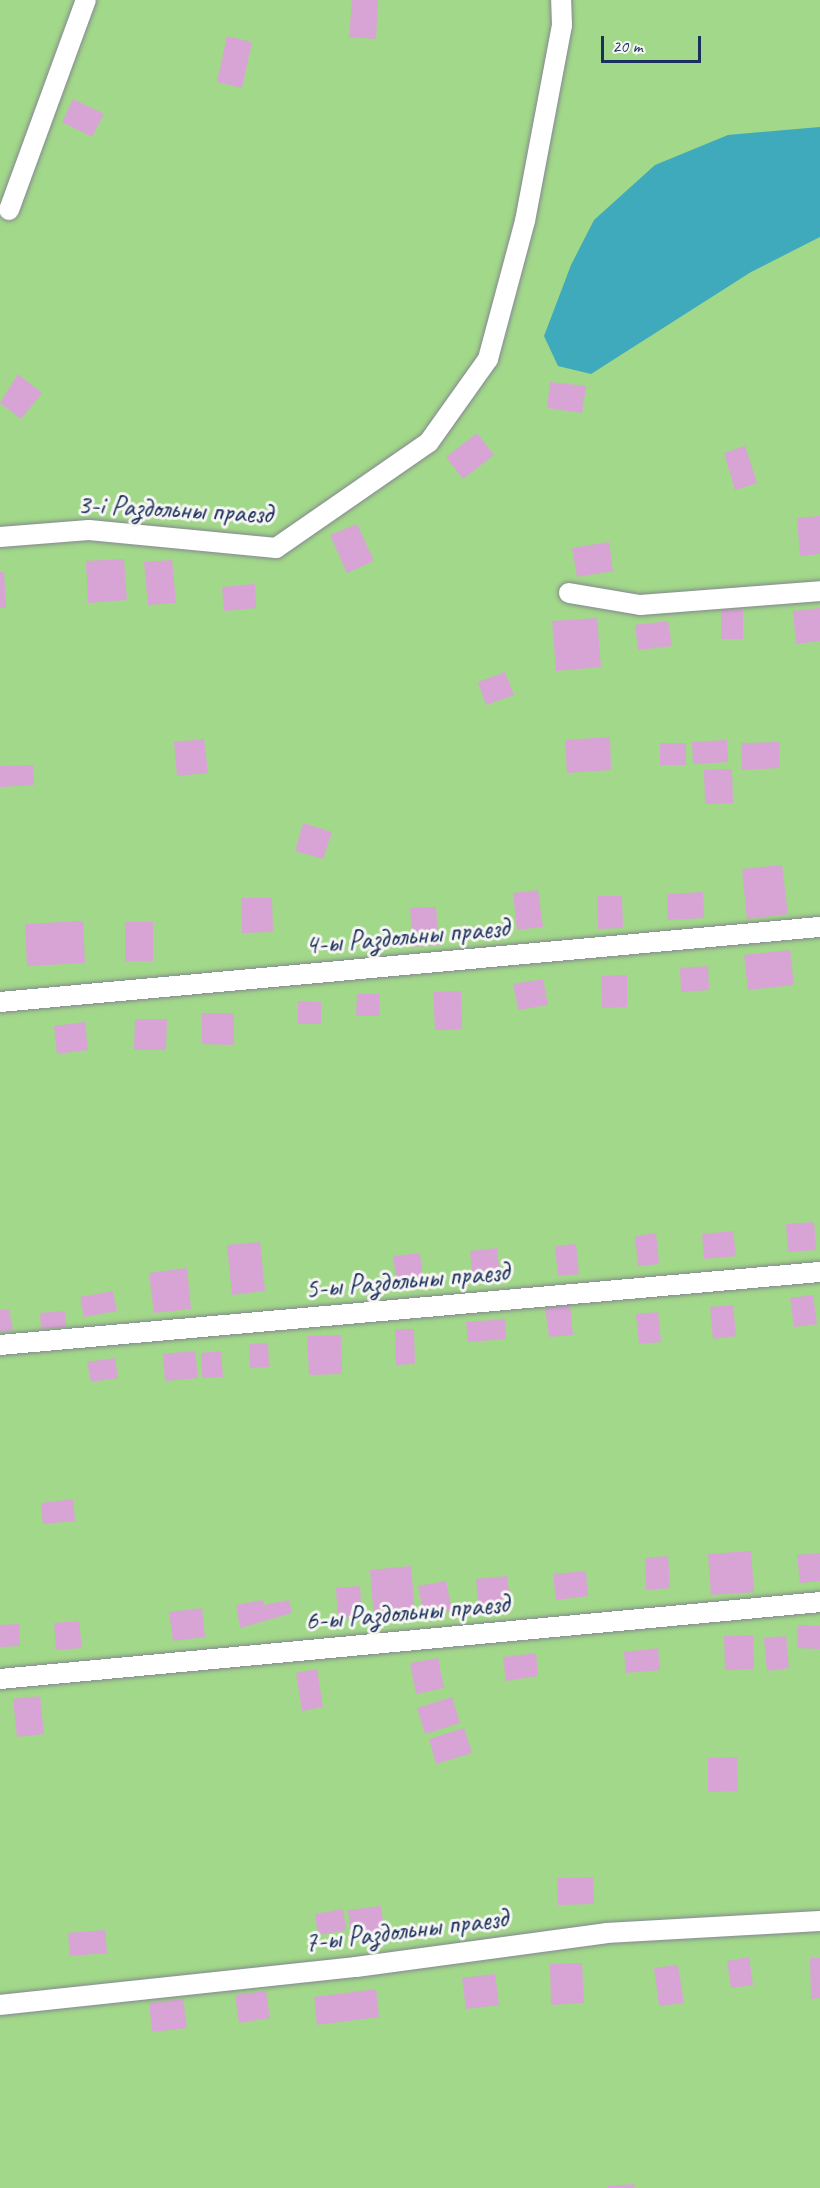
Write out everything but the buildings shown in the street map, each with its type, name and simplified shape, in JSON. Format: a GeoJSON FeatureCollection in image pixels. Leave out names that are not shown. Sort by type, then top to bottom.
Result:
{"type":"FeatureCollection","features":[{"type":"Feature","properties":{"kind":"lane"},"geometry":{"type":"LineString","coordinates":[[9,210],[87,0]]}},
{"type":"Feature","properties":{"kind":"lane","name":"3-і Раздольны праезд"},"geometry":{"type":"LineString","coordinates":[[0,537],[89,530],[276,548],[429,442],[488,359],[525,221],[562,25],[561,0]]}},
{"type":"Feature","properties":{"kind":"lane"},"geometry":{"type":"LineString","coordinates":[[569,593],[640,605],[820,591]]}},
{"type":"Feature","properties":{"kind":"lane","name":"4-ы Раздольны праезд"},"geometry":{"type":"LineString","coordinates":[[0,1002],[820,927]]}},
{"type":"Feature","properties":{"kind":"lane","name":"5-ы Раздольны праезд"},"geometry":{"type":"LineString","coordinates":[[0,1345],[820,1272]]}},
{"type":"Feature","properties":{"kind":"lane","name":"6-ы Раздольны праезд"},"geometry":{"type":"LineString","coordinates":[[0,1679],[820,1602]]}},
{"type":"Feature","properties":{"kind":"lane","name":"7-ы Раздольны праезд"},"geometry":{"type":"LineString","coordinates":[[0,2005],[356,1967],[606,1933],[820,1921]]}},
{"type":"Feature","properties":{"kind":"green space"},"geometry":{"type":"Polygon","coordinates":[[[0,0],[820,0],[820,2188],[0,2188],[0,0]]]}},
{"type":"Feature","properties":{"kind":"water"},"geometry":{"type":"Polygon","coordinates":[[[820,127],[820,237],[751,272],[591,374],[558,366],[544,336],[571,265],[594,220],[655,165],[728,135],[820,127]]]}}]}
